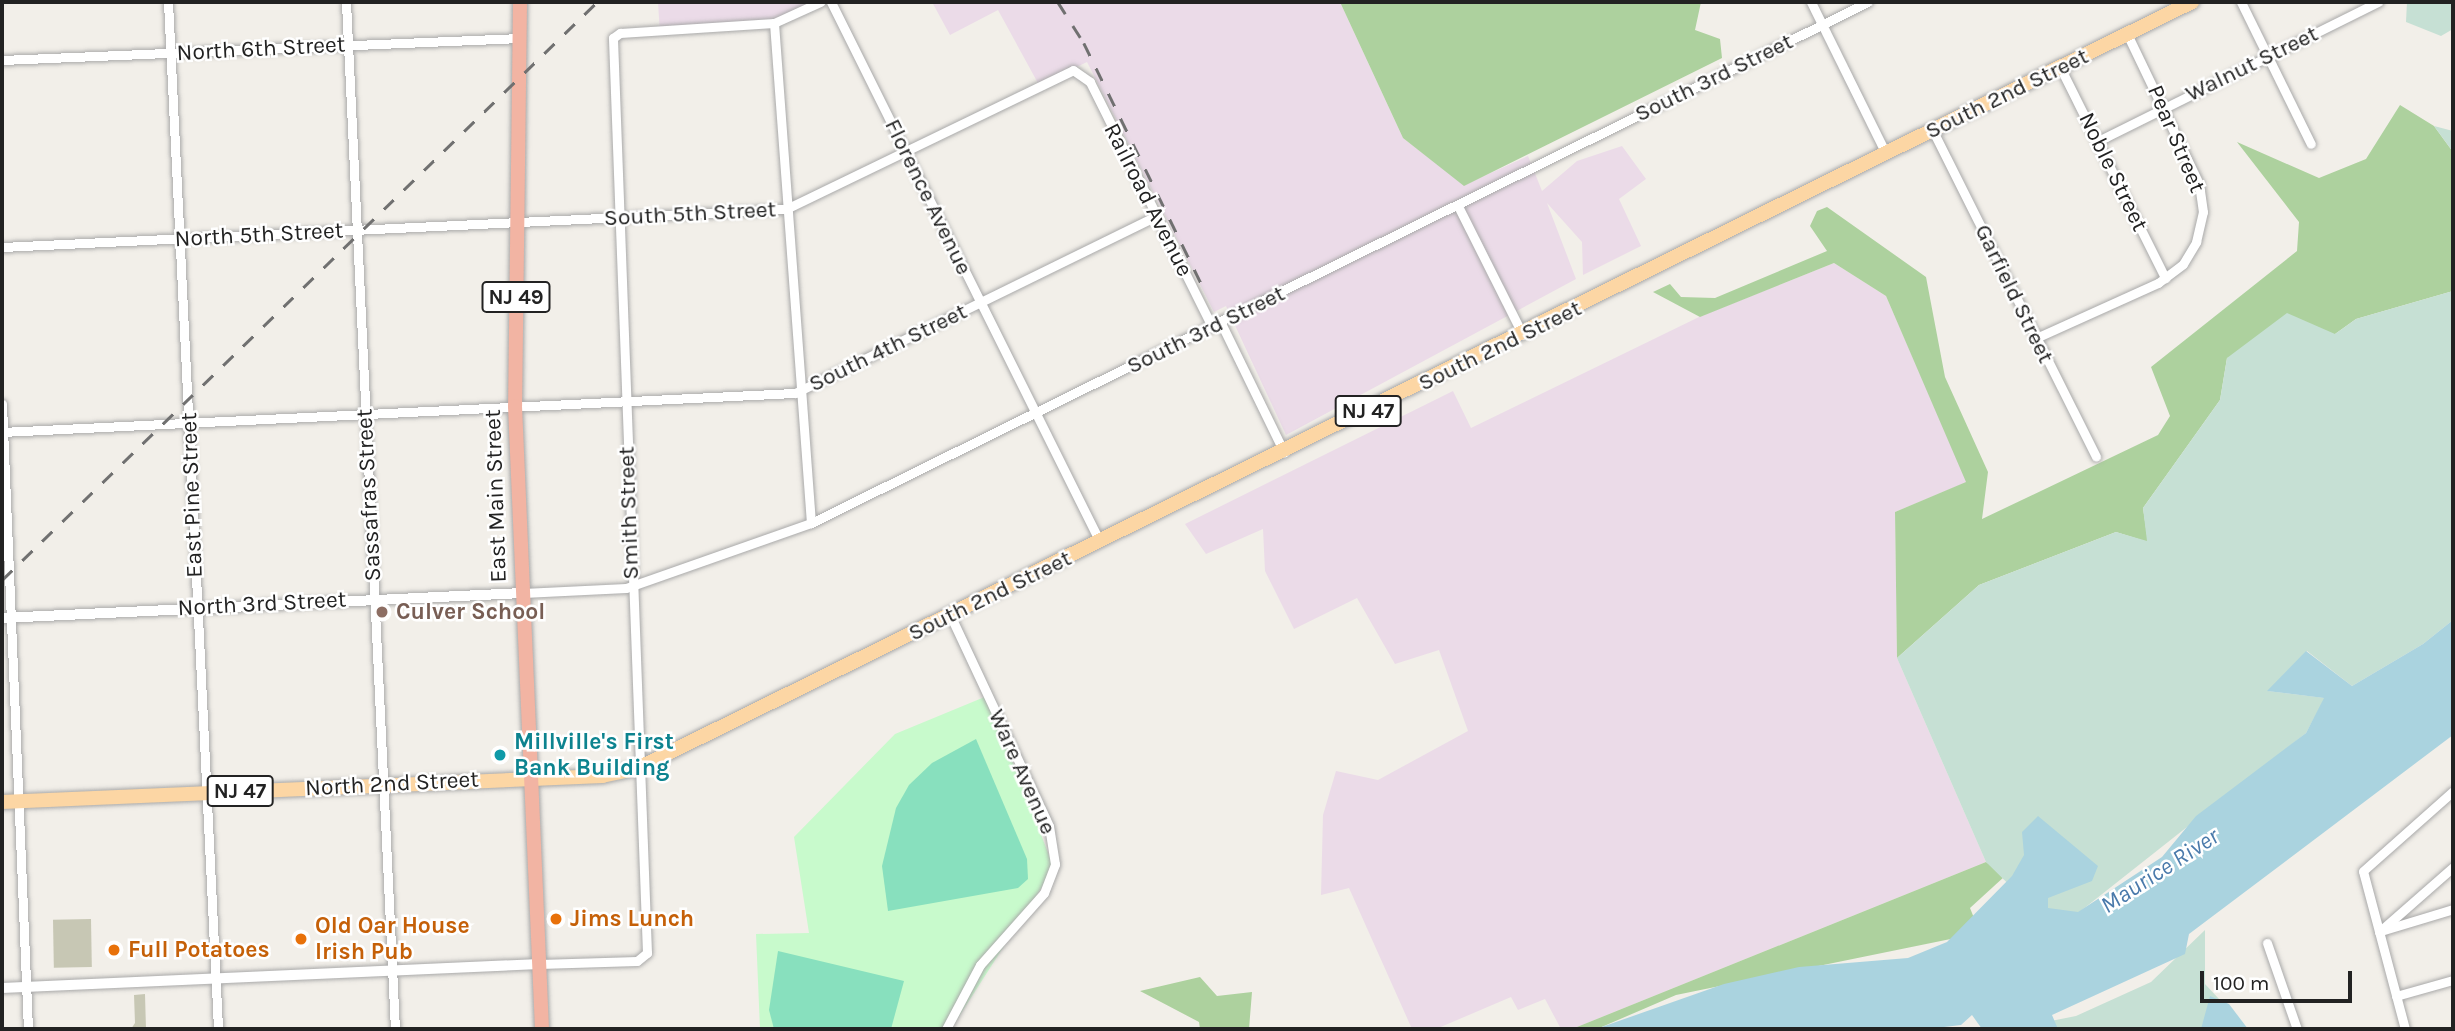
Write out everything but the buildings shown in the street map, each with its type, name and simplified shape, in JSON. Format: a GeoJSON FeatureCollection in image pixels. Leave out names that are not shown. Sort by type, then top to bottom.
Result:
{"type":"FeatureCollection","features":[{"type":"Feature","properties":{"kind":"highway","name":"East Main Street"},"geometry":{"type":"LineString","coordinates":[[520,2],[515,406],[542,1029]]}},
{"type":"Feature","properties":{"kind":"main road","name":"South 2nd Street"},"geometry":{"type":"LineString","coordinates":[[531,778],[602,775],[640,766],[1523,335],[2192,2]]}},
{"type":"Feature","properties":{"kind":"main road","name":"North 2nd Street"},"geometry":{"type":"LineString","coordinates":[[2,802],[531,778]]}},
{"type":"Feature","properties":{"kind":"street","name":"East Pine Street"},"geometry":{"type":"LineString","coordinates":[[168,2],[218,1029]]}},
{"type":"Feature","properties":{"kind":"street","name":"Sassafras Street"},"geometry":{"type":"LineString","coordinates":[[345,2],[395,1029]]}},
{"type":"Feature","properties":{"kind":"street"},"geometry":{"type":"LineString","coordinates":[[811,523],[774,23],[820,2]]}},
{"type":"Feature","properties":{"kind":"street","name":"Florence Avenue"},"geometry":{"type":"LineString","coordinates":[[831,2],[1100,542]]}},
{"type":"Feature","properties":{"kind":"street"},"geometry":{"type":"LineString","coordinates":[[1811,2],[1886,154]]}},
{"type":"Feature","properties":{"kind":"street","name":"South 3rd Street"},"geometry":{"type":"LineString","coordinates":[[523,593],[632,586],[811,523],[1868,2]]}},
{"type":"Feature","properties":{"kind":"street"},"geometry":{"type":"LineString","coordinates":[[2241,2],[2311,145]]}},
{"type":"Feature","properties":{"kind":"street","name":"Walnut Street"},"geometry":{"type":"LineString","coordinates":[[2098,141],[2378,2]]}},
{"type":"Feature","properties":{"kind":"street","name":"Smith Street"},"geometry":{"type":"LineString","coordinates":[[539,964],[637,961],[647,953],[611,43],[617,34],[774,23]]}},
{"type":"Feature","properties":{"kind":"street","name":"Pear Street"},"geometry":{"type":"LineString","coordinates":[[2036,338],[2165,278],[2191,253],[2203,212],[2199,184],[2127,34]]}},
{"type":"Feature","properties":{"kind":"street","name":"North 6th Street"},"geometry":{"type":"LineString","coordinates":[[2,60],[520,38]]}},
{"type":"Feature","properties":{"kind":"street","name":"Noble Street"},"geometry":{"type":"LineString","coordinates":[[2060,67],[2165,278]]}},
{"type":"Feature","properties":{"kind":"street","name":"South 5th Street"},"geometry":{"type":"LineString","coordinates":[[517,223],[786,209],[1073,70],[1083,73]]}},
{"type":"Feature","properties":{"kind":"street","name":"Railroad Avenue"},"geometry":{"type":"LineString","coordinates":[[1083,73],[1156,216],[1284,452]]}},
{"type":"Feature","properties":{"kind":"street","name":"Garfield Street"},"geometry":{"type":"LineString","coordinates":[[1933,131],[2096,457]]}},
{"type":"Feature","properties":{"kind":"street"},"geometry":{"type":"LineString","coordinates":[[1458,206],[1523,335]]}},
{"type":"Feature","properties":{"kind":"street","name":"South 4th Street"},"geometry":{"type":"LineString","coordinates":[[2,432],[800,392],[1156,216]]}},
{"type":"Feature","properties":{"kind":"street","name":"North 5th Street"},"geometry":{"type":"LineString","coordinates":[[2,247],[517,223]]}},
{"type":"Feature","properties":{"kind":"street"},"geometry":{"type":"LineString","coordinates":[[2,404],[6,617],[29,1029]]}},
{"type":"Feature","properties":{"kind":"street","name":"North 3rd Street"},"geometry":{"type":"LineString","coordinates":[[6,617],[523,593]]}},
{"type":"Feature","properties":{"kind":"street","name":"Ware Avenue"},"geometry":{"type":"LineString","coordinates":[[946,1029],[980,965],[1044,893],[1055,864],[1049,826],[950,615]]}},
{"type":"Feature","properties":{"kind":"street"},"geometry":{"type":"LineString","coordinates":[[2405,1029],[2362,871],[2453,791]]}},
{"type":"Feature","properties":{"kind":"street"},"geometry":{"type":"LineString","coordinates":[[2379,932],[2453,867]]}},
{"type":"Feature","properties":{"kind":"street"},"geometry":{"type":"LineString","coordinates":[[2379,932],[2453,909]]}},
{"type":"Feature","properties":{"kind":"street"},"geometry":{"type":"LineString","coordinates":[[2267,943],[2297,1029]]}},
{"type":"Feature","properties":{"kind":"street"},"geometry":{"type":"LineString","coordinates":[[2,988],[539,964]]}},
{"type":"Feature","properties":{"kind":"street"},"geometry":{"type":"LineString","coordinates":[[2396,996],[2453,979]]}},
{"type":"Feature","properties":{"kind":"shaded area"},"geometry":{"type":"Polygon","coordinates":[[[658,2],[823,2],[776,25],[660,33],[658,2]]]}},
{"type":"Feature","properties":{"kind":"shaded area"},"geometry":{"type":"Polygon","coordinates":[[[932,2],[1340,2],[1403,138],[1464,185],[1528,156],[1542,191],[1577,161],[1622,146],[1646,179],[1619,199],[1641,246],[1583,275],[1582,242],[1547,203],[1576,279],[1286,435],[1226,306],[1214,312],[1087,62],[1039,85],[998,10],[950,35],[932,2]]]}},
{"type":"Feature","properties":{"kind":"shaded area"},"geometry":{"type":"Polygon","coordinates":[[[2407,2],[2453,2],[2453,29],[2441,36],[2406,22],[2407,2]]]}},
{"type":"Feature","properties":{"kind":"shaded area"},"geometry":{"type":"Polygon","coordinates":[[[2434,126],[2453,131],[2453,152],[2434,126]]]}},
{"type":"Feature","properties":{"kind":"shaded area"},"geometry":{"type":"Polygon","coordinates":[[[1834,263],[1886,296],[1967,482],[1895,512],[1897,658],[1986,862],[1572,1029],[1561,1029],[1545,999],[1518,1010],[1511,997],[1436,1029],[1412,1029],[1349,888],[1321,895],[1323,815],[1336,771],[1378,780],[1468,731],[1439,650],[1395,664],[1357,598],[1294,629],[1265,571],[1263,529],[1206,554],[1185,524],[1453,391],[1471,428],[1699,317],[1834,263]]]}},
{"type":"Feature","properties":{"kind":"shaded area"},"geometry":{"type":"Polygon","coordinates":[[[2453,291],[2453,620],[2423,644],[2352,686],[2307,651],[2268,691],[2325,698],[2306,733],[2068,921],[2043,918],[1986,862],[1897,658],[1979,585],[2116,532],[2147,541],[2143,508],[2220,400],[2227,358],[2287,313],[2335,334],[2356,319],[2453,291]]]}},
{"type":"Feature","properties":{"kind":"shaded area"},"geometry":{"type":"Polygon","coordinates":[[[91,919],[92,967],[54,968],[53,920],[91,919]]]}},
{"type":"Feature","properties":{"kind":"shaded area"},"geometry":{"type":"Polygon","coordinates":[[[2205,930],[2205,984],[2247,1029],[2010,1029],[2076,1016],[2151,982],[2205,930]]]}},
{"type":"Feature","properties":{"kind":"shaded area"},"geometry":{"type":"Polygon","coordinates":[[[145,994],[146,1029],[131,1029],[135,1023],[134,995],[145,994]]]}},
{"type":"Feature","properties":{"kind":"green space"},"geometry":{"type":"Polygon","coordinates":[[[1340,2],[1701,2],[1695,30],[1720,39],[1722,58],[1464,186],[1403,138],[1340,2]]]}},
{"type":"Feature","properties":{"kind":"green space"},"geometry":{"type":"Polygon","coordinates":[[[2400,105],[2434,126],[2453,152],[2453,291],[2356,319],[2335,334],[2227,358],[2220,400],[2143,508],[2148,542],[2116,532],[1979,585],[1897,658],[1895,512],[1966,482],[1886,296],[1834,263],[1700,317],[1653,292],[1670,284],[1681,297],[1715,298],[1827,251],[1810,226],[1817,211],[1827,207],[1926,277],[1945,377],[1988,472],[1982,519],[2158,435],[2170,416],[2151,367],[2297,251],[2299,222],[2237,142],[2319,178],[2366,159],[2400,105]]]}},
{"type":"Feature","properties":{"kind":"green space"},"geometry":{"type":"Polygon","coordinates":[[[987,696],[1054,868],[951,1029],[760,1029],[756,934],[809,933],[794,837],[895,734],[987,696]]]}},
{"type":"Feature","properties":{"kind":"green space"},"geometry":{"type":"Polygon","coordinates":[[[976,739],[1027,859],[1028,879],[1018,888],[888,911],[882,866],[896,808],[909,785],[932,763],[976,739]]]}},
{"type":"Feature","properties":{"kind":"green space"},"geometry":{"type":"Polygon","coordinates":[[[1986,862],[2005,876],[1970,908],[1980,933],[1676,995],[1597,1029],[1572,1029],[1986,862]]]}},
{"type":"Feature","properties":{"kind":"green space"},"geometry":{"type":"Polygon","coordinates":[[[778,951],[904,981],[891,1029],[774,1029],[769,1010],[778,951]]]}},
{"type":"Feature","properties":{"kind":"green space"},"geometry":{"type":"Polygon","coordinates":[[[1200,977],[1217,996],[1252,992],[1249,1029],[1200,1029],[1199,1022],[1140,991],[1200,977]]]}},
{"type":"Feature","properties":{"kind":"water","name":"Maurice River"},"geometry":{"type":"Polygon","coordinates":[[[2453,620],[2453,735],[2189,934],[2185,954],[2052,1015],[2058,1029],[1982,1029],[1972,1015],[1961,1025],[1927,1029],[1596,1029],[1724,984],[1799,967],[1908,958],[1947,942],[2012,876],[2024,855],[2022,832],[2038,816],[2098,866],[2092,881],[2048,898],[2048,908],[2078,912],[2162,857],[2196,816],[2306,733],[2324,698],[2267,691],[2306,651],[2352,686],[2423,644],[2453,620]]]}},
{"type":"Feature","properties":{"kind":"water"},"geometry":{"type":"Polygon","coordinates":[[[2210,996],[2229,1004],[2248,1029],[2201,1029],[2210,996]]]}},
{"type":"Feature","properties":{"kind":"railway"},"geometry":{"type":"LineString","coordinates":[[2,580],[597,2]]}},
{"type":"Feature","properties":{"kind":"railway"},"geometry":{"type":"LineString","coordinates":[[1058,2],[1084,43],[1201,283]]}},
{"type":"Feature","properties":{"kind":"place","name":"Culver School"},"geometry":{"type":"Point","coordinates":[382,612]}},
{"type":"Feature","properties":{"kind":"place","name":"Millville's First Bank Building"},"geometry":{"type":"Point","coordinates":[500,755]}},
{"type":"Feature","properties":{"kind":"place","name":"Jims Lunch"},"geometry":{"type":"Point","coordinates":[556,919]}},
{"type":"Feature","properties":{"kind":"place","name":"Old Oar House Irish Pub"},"geometry":{"type":"Point","coordinates":[301,939]}},
{"type":"Feature","properties":{"kind":"place","name":"Full Potatoes"},"geometry":{"type":"Point","coordinates":[114,950]}}]}
